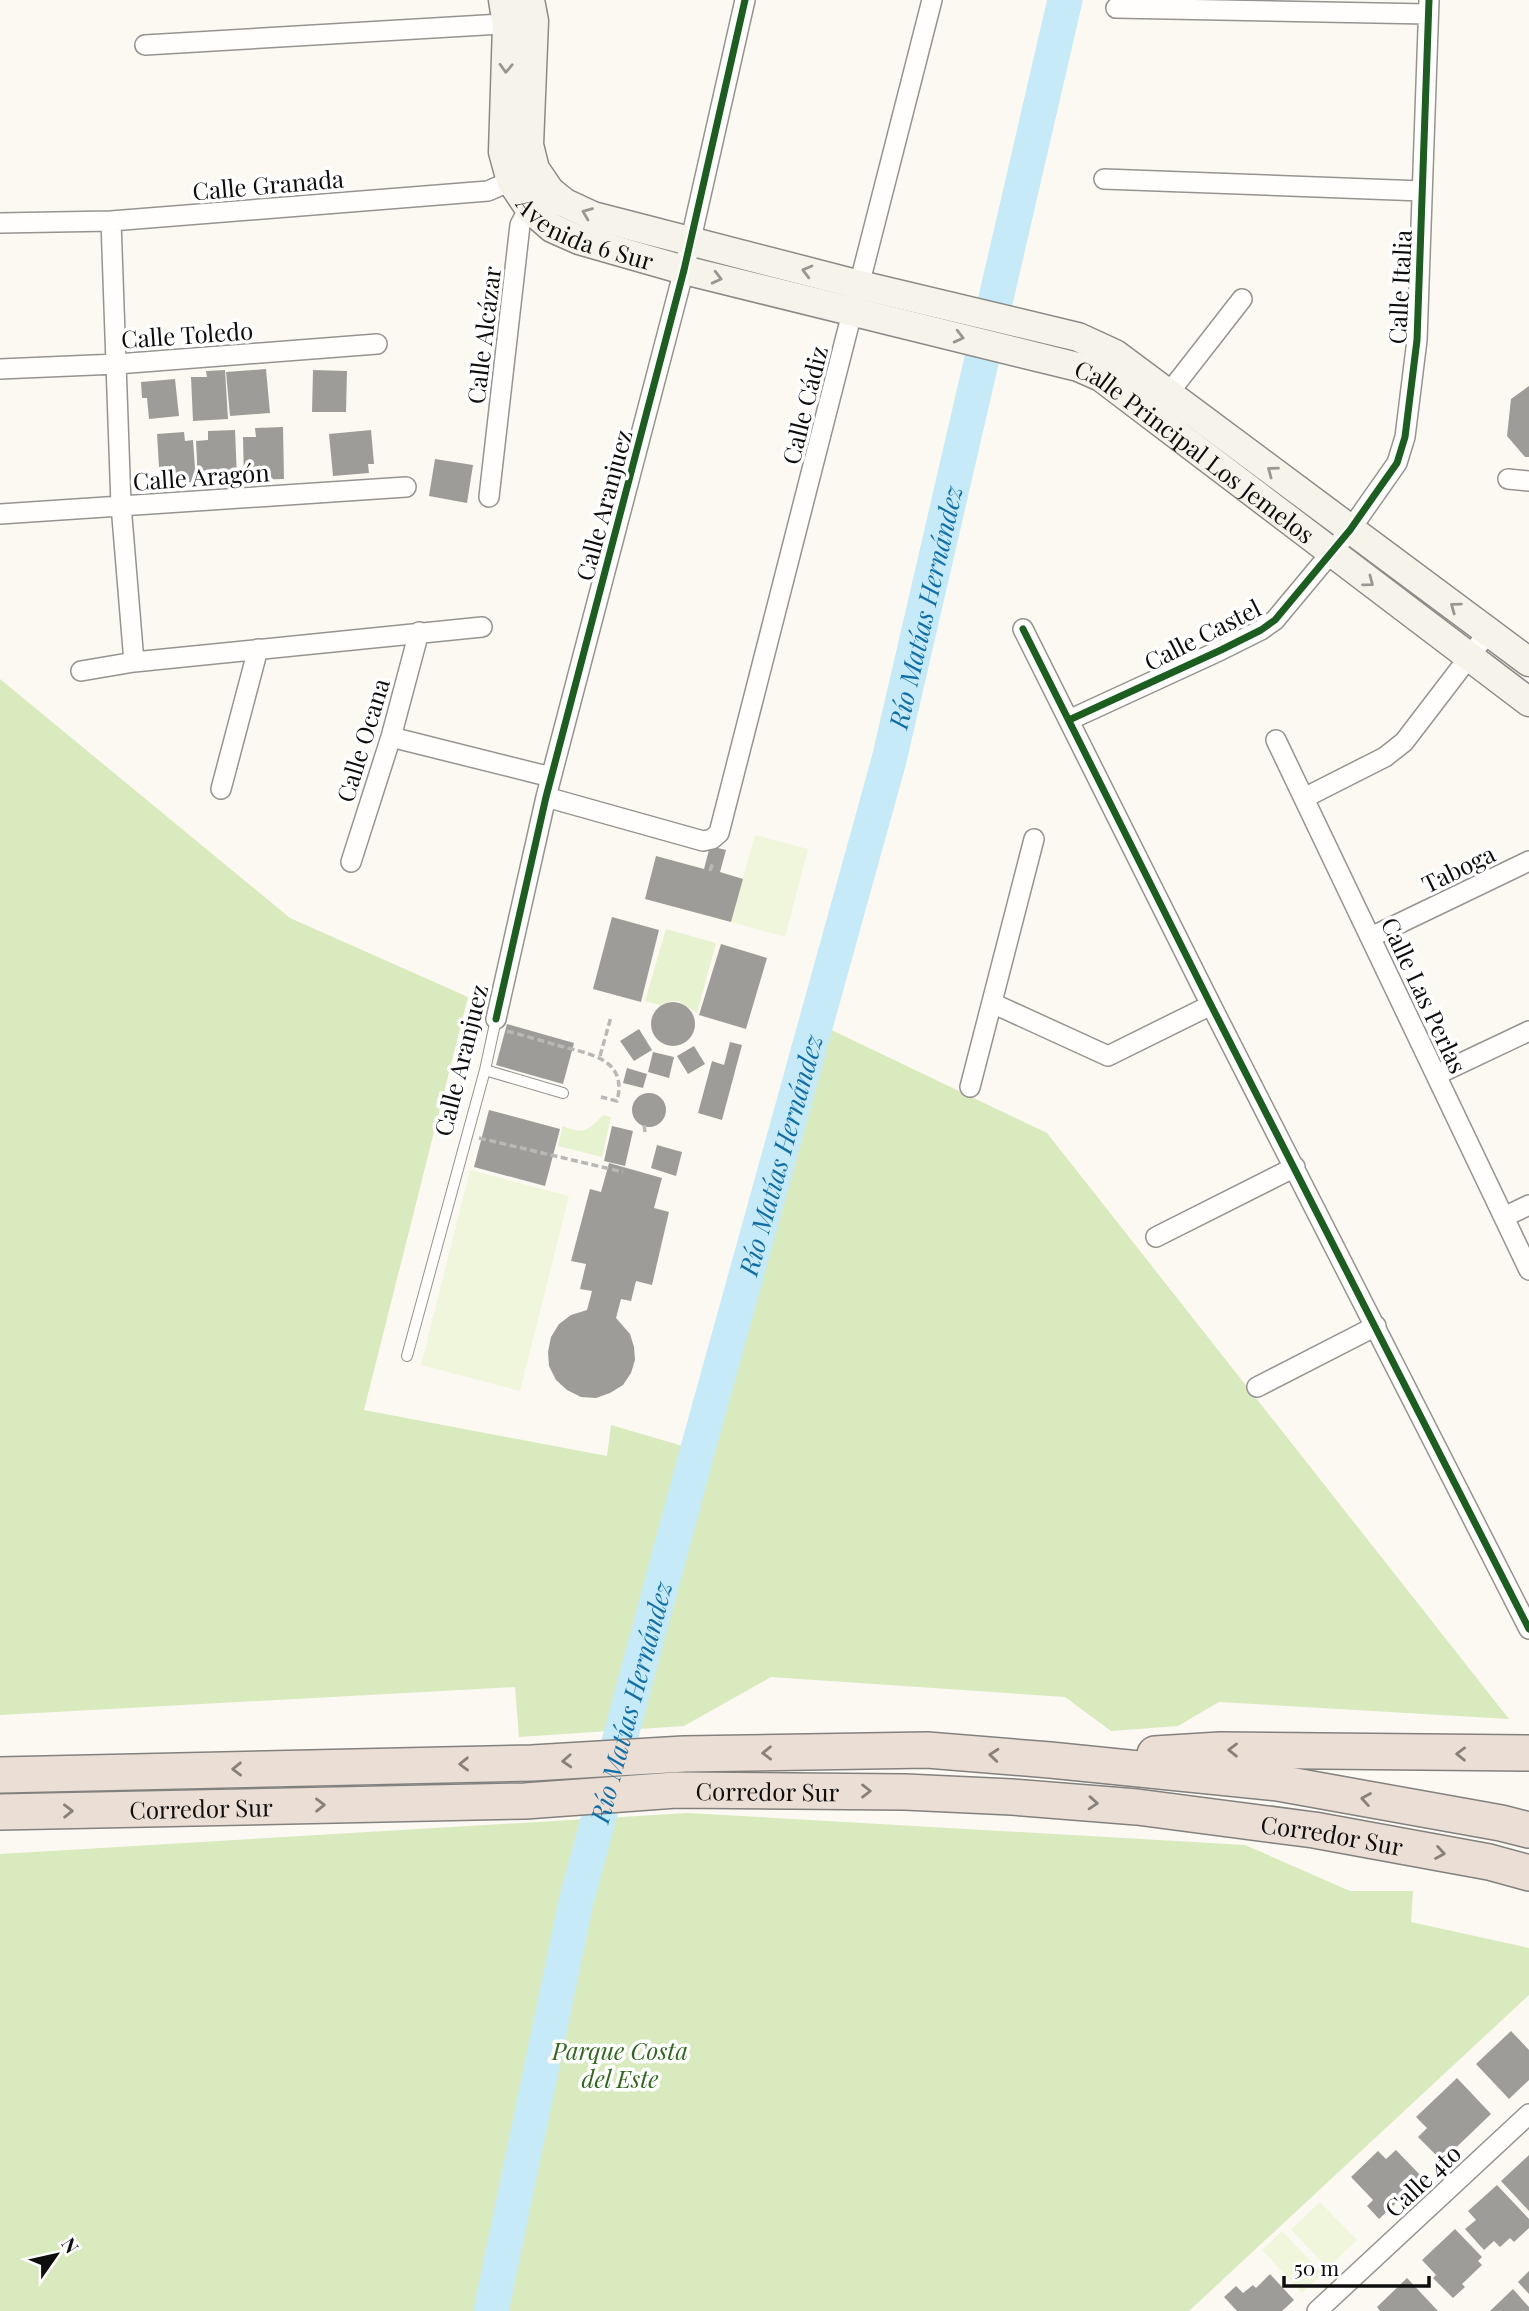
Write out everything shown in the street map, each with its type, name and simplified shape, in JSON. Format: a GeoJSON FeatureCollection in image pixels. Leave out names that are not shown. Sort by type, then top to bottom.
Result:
{"type":"FeatureCollection","features":[{"type":"Feature","properties":{"kind":"highway","name":"Corredor Sur"},"geometry":{"type":"LineString","coordinates":[[0,1775],[532,1763],[684,1754],[927,1750],[1278,1783],[1488,1820],[1529,1830]]}},
{"type":"Feature","properties":{"kind":"highway"},"geometry":{"type":"LineString","coordinates":[[1049,1760],[1220,1750],[1529,1753]]}},
{"type":"Feature","properties":{"kind":"highway","name":"Corredor Sur"},"geometry":{"type":"LineString","coordinates":[[0,1812],[525,1801],[676,1790],[905,1792],[1137,1807],[1314,1830],[1489,1862],[1529,1873]]}},
{"type":"Feature","properties":{"kind":"main road","name":"Avenida 6 Sur"},"geometry":{"type":"LineString","coordinates":[[519,11],[503,152],[531,187],[552,228],[579,240],[684,270],[857,298],[895,307]]}},
{"type":"Feature","properties":{"kind":"main road","name":"Avenida 6 Sur"},"geometry":{"type":"LineString","coordinates":[[531,187],[593,216],[690,241],[857,298]]}},
{"type":"Feature","properties":{"kind":"main road","name":"Calle Principal Los Jemelos"},"geometry":{"type":"LineString","coordinates":[[895,307],[1078,337],[1115,354],[1160,404],[1330,553],[1529,702]]}},
{"type":"Feature","properties":{"kind":"main road","name":"Calle Principal Los Jemelos"},"geometry":{"type":"LineString","coordinates":[[895,307],[1078,368],[1160,404],[1350,530],[1529,662]]}},
{"type":"Feature","properties":{"kind":"street","name":"Calle Aranjuez"},"geometry":{"type":"LineString","coordinates":[[501,1025],[546,797],[684,270],[745,0]]}},
{"type":"Feature","properties":{"kind":"street","name":"Calle Cádiz"},"geometry":{"type":"LineString","coordinates":[[546,797],[704,841],[719,833],[932,0]]}},
{"type":"Feature","properties":{"kind":"street"},"geometry":{"type":"LineString","coordinates":[[1116,8],[1429,7]]}},
{"type":"Feature","properties":{"kind":"street","name":"Calle Italia"},"geometry":{"type":"LineString","coordinates":[[1330,553],[1350,530],[1397,463],[1405,437],[1417,340],[1429,7]]}},
{"type":"Feature","properties":{"kind":"street"},"geometry":{"type":"LineString","coordinates":[[145,46],[519,11]]}},
{"type":"Feature","properties":{"kind":"street"},"geometry":{"type":"LineString","coordinates":[[1104,180],[1422,191]]}},
{"type":"Feature","properties":{"kind":"street","name":"Calle Granada"},"geometry":{"type":"LineString","coordinates":[[0,223],[111,221],[531,187]]}},
{"type":"Feature","properties":{"kind":"street","name":"Calle Alcázar"},"geometry":{"type":"LineString","coordinates":[[489,497],[520,225],[531,187]]}},
{"type":"Feature","properties":{"kind":"street"},"geometry":{"type":"LineString","coordinates":[[111,221],[121,505],[134,662]]}},
{"type":"Feature","properties":{"kind":"street"},"geometry":{"type":"LineString","coordinates":[[1160,404],[1242,299]]}},
{"type":"Feature","properties":{"kind":"street","name":"Calle Toledo"},"geometry":{"type":"LineString","coordinates":[[0,369],[117,364],[377,344]]}},
{"type":"Feature","properties":{"kind":"street"},"geometry":{"type":"LineString","coordinates":[[1508,479],[1529,481]]}},
{"type":"Feature","properties":{"kind":"street","name":"Calle Aragón"},"geometry":{"type":"LineString","coordinates":[[0,514],[406,487]]}},
{"type":"Feature","properties":{"kind":"street","name":"Calle Castel"},"geometry":{"type":"LineString","coordinates":[[1069,720],[1261,630],[1289,606],[1330,553]]}},
{"type":"Feature","properties":{"kind":"street"},"geometry":{"type":"LineString","coordinates":[[81,671],[134,662],[482,627]]}},
{"type":"Feature","properties":{"kind":"street"},"geometry":{"type":"LineString","coordinates":[[1023,629],[1529,1629]]}},
{"type":"Feature","properties":{"kind":"street"},"geometry":{"type":"LineString","coordinates":[[1304,798],[1385,757],[1404,742],[1489,631]]}},
{"type":"Feature","properties":{"kind":"street","name":"Calle Ocana"},"geometry":{"type":"LineString","coordinates":[[351,862],[391,737],[419,632]]}},
{"type":"Feature","properties":{"kind":"street"},"geometry":{"type":"LineString","coordinates":[[221,789],[258,649]]}},
{"type":"Feature","properties":{"kind":"street"},"geometry":{"type":"LineString","coordinates":[[391,737],[551,777]]}},
{"type":"Feature","properties":{"kind":"street","name":"Calle Las Perlas"},"geometry":{"type":"LineString","coordinates":[[1276,740],[1529,1270]]}},
{"type":"Feature","properties":{"kind":"street"},"geometry":{"type":"LineString","coordinates":[[970,1087],[1034,839]]}},
{"type":"Feature","properties":{"kind":"street","name":"Taboga"},"geometry":{"type":"LineString","coordinates":[[1371,937],[1529,861]]}},
{"type":"Feature","properties":{"kind":"street"},"geometry":{"type":"LineString","coordinates":[[992,1003],[1108,1056],[1211,1005]]}},
{"type":"Feature","properties":{"kind":"street"},"geometry":{"type":"LineString","coordinates":[[1436,1075],[1529,1031]]}},
{"type":"Feature","properties":{"kind":"street"},"geometry":{"type":"LineString","coordinates":[[1156,1237],[1295,1167]]}},
{"type":"Feature","properties":{"kind":"street"},"geometry":{"type":"LineString","coordinates":[[1504,1217],[1529,1205]]}},
{"type":"Feature","properties":{"kind":"street"},"geometry":{"type":"LineString","coordinates":[[1258,1387],[1376,1326]]}},
{"type":"Feature","properties":{"kind":"street","name":"Calle 4to"},"geometry":{"type":"LineString","coordinates":[[1330,2307],[1529,2114]]}},
{"type":"Feature","properties":{"kind":"lane","name":"Calle Aranjuez"},"geometry":{"type":"LineString","coordinates":[[407,1356],[485,1070],[501,1025]]}},
{"type":"Feature","properties":{"kind":"lane"},"geometry":{"type":"LineString","coordinates":[[485,1070],[563,1093]]}},
{"type":"Feature","properties":{"kind":"path"},"geometry":{"type":"LineString","coordinates":[[710,871],[713,862]]}},
{"type":"Feature","properties":{"kind":"path"},"geometry":{"type":"LineString","coordinates":[[600,1056],[611,1017]]}},
{"type":"Feature","properties":{"kind":"path"},"geometry":{"type":"LineString","coordinates":[[501,1025],[600,1056],[614,1070],[620,1087],[617,1101],[601,1097]]}},
{"type":"Feature","properties":{"kind":"path"},"geometry":{"type":"LineString","coordinates":[[644,1125],[645,1132]]}},
{"type":"Feature","properties":{"kind":"path"},"geometry":{"type":"LineString","coordinates":[[481,1138],[623,1172]]}},
{"type":"Feature","properties":{"kind":"green space"},"geometry":{"type":"Polygon","coordinates":[[[0,679],[290,918],[468,997],[364,1410],[607,1456],[611,1425],[703,1452],[821,1025],[1047,1133],[1509,1719],[1219,1702],[1178,1726],[1111,1731],[1065,1697],[771,1677],[684,1726],[519,1737],[515,1687],[0,1715],[0,679]]]}},
{"type":"Feature","properties":{"kind":"green space"},"geometry":{"type":"Polygon","coordinates":[[[755,835],[808,849],[785,937],[731,922],[755,835]]]}},
{"type":"Feature","properties":{"kind":"green space"},"geometry":{"type":"Polygon","coordinates":[[[666,929],[716,943],[697,1013],[678,1001],[660,1005],[645,1001],[666,929]]]}},
{"type":"Feature","properties":{"kind":"green space"},"geometry":{"type":"Polygon","coordinates":[[[603,1115],[611,1117],[602,1157],[558,1146],[563,1126],[585,1130],[603,1115]]]}},
{"type":"Feature","properties":{"kind":"green space"},"geometry":{"type":"Polygon","coordinates":[[[470,1170],[569,1196],[520,1391],[421,1365],[470,1170]]]}},
{"type":"Feature","properties":{"kind":"green space","name":"Parque Costa del Este"},"geometry":{"type":"Polygon","coordinates":[[[688,1813],[1245,1845],[1350,1891],[1413,1891],[1411,1922],[1529,1948],[1529,1995],[1189,2311],[0,2311],[0,1854],[688,1813]]]}},
{"type":"Feature","properties":{"kind":"green space"},"geometry":{"type":"Polygon","coordinates":[[[1320,2202],[1357,2240],[1328,2268],[1291,2230],[1320,2202]]]}},
{"type":"Feature","properties":{"kind":"green space"},"geometry":{"type":"Polygon","coordinates":[[[1282,2231],[1323,2274],[1302,2293],[1262,2250],[1282,2231]]]}},
{"type":"Feature","properties":{"kind":"building"},"geometry":{"type":"Polygon","coordinates":[[[266,369],[270,413],[230,416],[226,372],[266,369]]]}},
{"type":"Feature","properties":{"kind":"building"},"geometry":{"type":"Polygon","coordinates":[[[225,370],[228,419],[193,421],[191,377],[207,377],[206,371],[225,370]]]}},
{"type":"Feature","properties":{"kind":"building"},"geometry":{"type":"Polygon","coordinates":[[[313,370],[347,371],[346,412],[312,412],[313,370]]]}},
{"type":"Feature","properties":{"kind":"building"},"geometry":{"type":"Polygon","coordinates":[[[175,379],[179,416],[149,419],[147,398],[142,398],[141,382],[175,379]]]}},
{"type":"Feature","properties":{"kind":"building"},"geometry":{"type":"Polygon","coordinates":[[[1529,386],[1529,457],[1525,457],[1507,436],[1511,399],[1529,386]]]}},
{"type":"Feature","properties":{"kind":"building"},"geometry":{"type":"Polygon","coordinates":[[[283,427],[284,479],[244,480],[243,437],[256,437],[255,428],[283,427]]]}},
{"type":"Feature","properties":{"kind":"building"},"geometry":{"type":"Polygon","coordinates":[[[235,430],[237,479],[198,481],[196,441],[208,440],[208,431],[235,430]]]}},
{"type":"Feature","properties":{"kind":"building"},"geometry":{"type":"Polygon","coordinates":[[[371,430],[374,464],[368,464],[369,473],[333,476],[329,434],[371,430]]]}},
{"type":"Feature","properties":{"kind":"building"},"geometry":{"type":"Polygon","coordinates":[[[184,432],[185,441],[193,440],[196,482],[160,484],[157,434],[184,432]]]}},
{"type":"Feature","properties":{"kind":"building"},"geometry":{"type":"Polygon","coordinates":[[[435,459],[473,465],[467,503],[429,496],[435,459]]]}},
{"type":"Feature","properties":{"kind":"building"},"geometry":{"type":"Polygon","coordinates":[[[710,846],[726,850],[720,872],[743,879],[731,922],[645,899],[656,856],[704,869],[710,846]]]}},
{"type":"Feature","properties":{"kind":"building"},"geometry":{"type":"Polygon","coordinates":[[[612,917],[659,930],[641,1002],[593,989],[612,917]]]}},
{"type":"Feature","properties":{"kind":"building"},"geometry":{"type":"Polygon","coordinates":[[[721,944],[767,958],[746,1029],[699,1015],[721,944]]]}},
{"type":"Feature","properties":{"kind":"building"},"geometry":{"type":"Polygon","coordinates":[[[673,1002],[682,1003],[689,1008],[694,1015],[694,1033],[689,1040],[682,1045],[673,1046],[664,1045],[657,1040],[652,1033],[651,1024],[652,1015],[657,1008],[664,1003],[673,1002]]]}},
{"type":"Feature","properties":{"kind":"building"},"geometry":{"type":"Polygon","coordinates":[[[507,1024],[574,1043],[563,1084],[496,1065],[507,1024]]]}},
{"type":"Feature","properties":{"kind":"building"},"geometry":{"type":"Polygon","coordinates":[[[639,1029],[652,1050],[634,1061],[620,1041],[639,1029]]]}},
{"type":"Feature","properties":{"kind":"building"},"geometry":{"type":"Polygon","coordinates":[[[730,1042],[742,1045],[722,1120],[698,1113],[712,1061],[724,1065],[730,1042]]]}},
{"type":"Feature","properties":{"kind":"building"},"geometry":{"type":"Polygon","coordinates":[[[694,1046],[705,1064],[688,1074],[677,1056],[694,1046]]]}},
{"type":"Feature","properties":{"kind":"building"},"geometry":{"type":"Polygon","coordinates":[[[653,1052],[674,1057],[669,1078],[648,1072],[653,1052]]]}},
{"type":"Feature","properties":{"kind":"building"},"geometry":{"type":"Polygon","coordinates":[[[627,1068],[647,1074],[643,1088],[623,1083],[627,1068]]]}},
{"type":"Feature","properties":{"kind":"building"},"geometry":{"type":"Polygon","coordinates":[[[649,1093],[661,1098],[666,1110],[661,1122],[649,1127],[637,1122],[632,1110],[637,1098],[649,1093]]]}},
{"type":"Feature","properties":{"kind":"building"},"geometry":{"type":"Polygon","coordinates":[[[489,1110],[560,1129],[545,1186],[474,1167],[489,1110]]]}},
{"type":"Feature","properties":{"kind":"building"},"geometry":{"type":"Polygon","coordinates":[[[612,1126],[633,1131],[625,1166],[604,1161],[612,1126]]]}},
{"type":"Feature","properties":{"kind":"building"},"geometry":{"type":"Polygon","coordinates":[[[657,1145],[682,1152],[676,1176],[651,1168],[657,1145]]]}},
{"type":"Feature","properties":{"kind":"building"},"geometry":{"type":"Polygon","coordinates":[[[609,1163],[662,1178],[654,1208],[669,1212],[652,1285],[636,1281],[631,1301],[621,1299],[616,1318],[630,1334],[634,1347],[635,1360],[631,1373],[623,1385],[610,1393],[596,1398],[581,1397],[556,1380],[549,1366],[548,1352],[551,1337],[559,1324],[571,1315],[587,1310],[592,1291],[580,1289],[586,1264],[571,1261],[590,1189],[601,1192],[609,1163]]]}},
{"type":"Feature","properties":{"kind":"building"},"geometry":{"type":"Polygon","coordinates":[[[1511,2031],[1529,2050],[1529,2080],[1509,2099],[1476,2064],[1511,2031]]]}},
{"type":"Feature","properties":{"kind":"building"},"geometry":{"type":"Polygon","coordinates":[[[1457,2078],[1491,2114],[1442,2161],[1418,2137],[1427,2128],[1416,2117],[1457,2078]]]}},
{"type":"Feature","properties":{"kind":"building"},"geometry":{"type":"Polygon","coordinates":[[[1396,2150],[1423,2178],[1379,2219],[1367,2206],[1373,2200],[1351,2177],[1378,2151],[1386,2159],[1396,2150]]]}},
{"type":"Feature","properties":{"kind":"building"},"geometry":{"type":"Polygon","coordinates":[[[1529,2155],[1529,2211],[1501,2181],[1529,2155]]]}},
{"type":"Feature","properties":{"kind":"building"},"geometry":{"type":"Polygon","coordinates":[[[1497,2185],[1529,2219],[1529,2228],[1514,2242],[1510,2238],[1500,2247],[1494,2241],[1484,2250],[1465,2229],[1476,2220],[1468,2211],[1497,2185]]]}},
{"type":"Feature","properties":{"kind":"building"},"geometry":{"type":"Polygon","coordinates":[[[1455,2229],[1482,2257],[1478,2261],[1482,2265],[1462,2284],[1465,2287],[1453,2298],[1433,2278],[1436,2275],[1422,2260],[1455,2229]]]}},
{"type":"Feature","properties":{"kind":"building"},"geometry":{"type":"Polygon","coordinates":[[[1529,2271],[1529,2294],[1518,2282],[1529,2271]]]}},
{"type":"Feature","properties":{"kind":"building"},"geometry":{"type":"Polygon","coordinates":[[[1270,2274],[1294,2300],[1282,2311],[1237,2311],[1224,2297],[1236,2286],[1243,2293],[1253,2285],[1256,2288],[1270,2274]]]}},
{"type":"Feature","properties":{"kind":"building"},"geometry":{"type":"Polygon","coordinates":[[[1407,2278],[1438,2311],[1380,2311],[1377,2307],[1407,2278]]]}},
{"type":"Feature","properties":{"kind":"building"},"geometry":{"type":"Polygon","coordinates":[[[1513,2289],[1529,2307],[1529,2311],[1490,2311],[1513,2289]]]}},
{"type":"Feature","properties":{"kind":"waterway","name":"Río Matías Hernández"},"geometry":{"type":"LineString","coordinates":[[491,2311],[576,1902],[699,1445],[889,760],[1065,0]]}},
{"type":"Feature","properties":{"kind":"cycle path"},"geometry":{"type":"LineString","coordinates":[[496,1019],[546,797],[684,270],[745,0]]}},
{"type":"Feature","properties":{"kind":"cycle path"},"geometry":{"type":"LineString","coordinates":[[1069,720],[1221,650],[1275,620],[1350,530],[1397,463],[1405,437],[1417,340],[1429,0]]}},
{"type":"Feature","properties":{"kind":"cycle path"},"geometry":{"type":"LineString","coordinates":[[1023,629],[1529,1629]]}}]}
